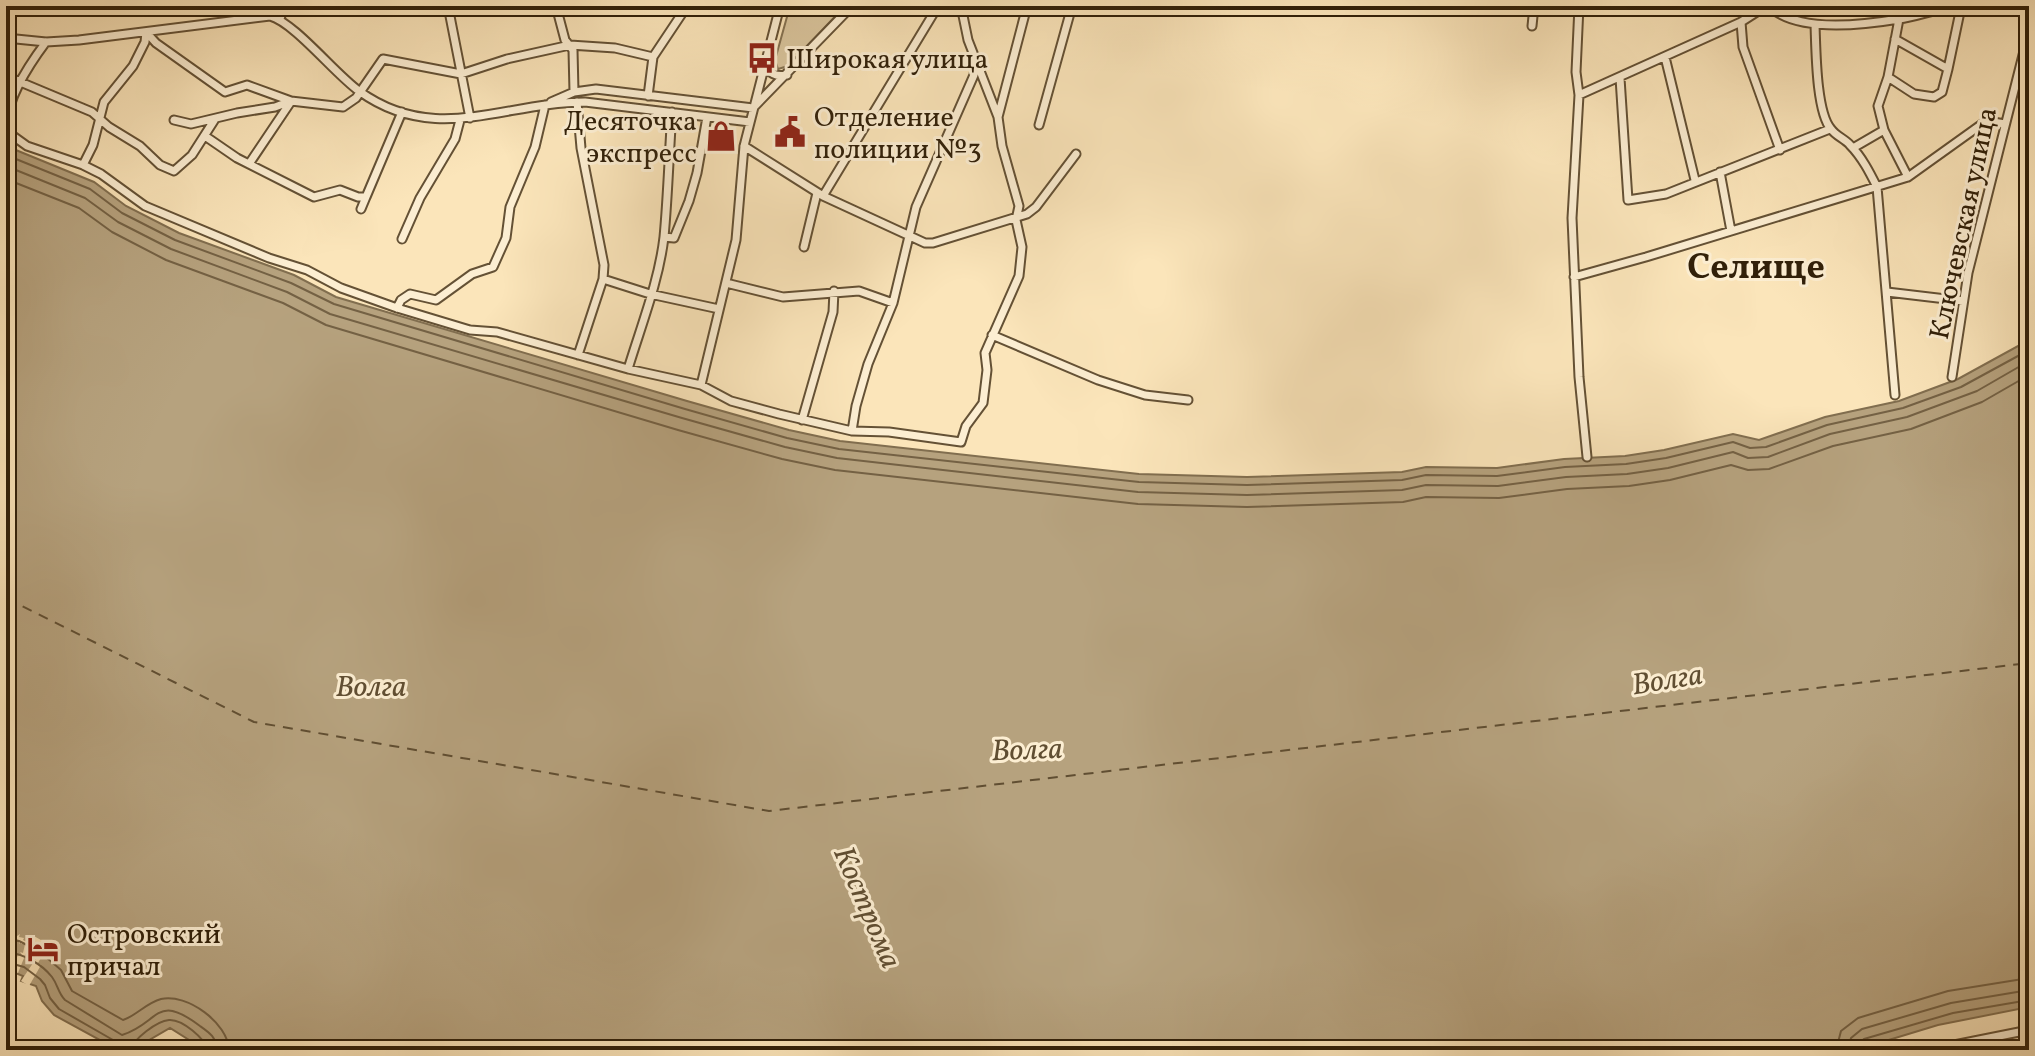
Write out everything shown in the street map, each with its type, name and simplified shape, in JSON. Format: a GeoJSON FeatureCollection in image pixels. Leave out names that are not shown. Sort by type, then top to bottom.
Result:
{"type":"FeatureCollection","features":[{"type":"Feature","properties":{"kind":"street"},"geometry":{"type":"LineString","coordinates":[[280,19],[284,6]]}},
{"type":"Feature","properties":{"kind":"street"},"geometry":{"type":"LineString","coordinates":[[448,6],[470,118]]}},
{"type":"Feature","properties":{"kind":"street"},"geometry":{"type":"LineString","coordinates":[[556,6],[565,40],[573,50],[574,92]]}},
{"type":"Feature","properties":{"kind":"street"},"geometry":{"type":"LineString","coordinates":[[648,96],[653,57],[687,6]]}},
{"type":"Feature","properties":{"kind":"street"},"geometry":{"type":"LineString","coordinates":[[701,385],[736,240],[744,146],[780,6]]}},
{"type":"Feature","properties":{"kind":"street"},"geometry":{"type":"LineString","coordinates":[[753,108],[852,6]]}},
{"type":"Feature","properties":{"kind":"street"},"geometry":{"type":"LineString","coordinates":[[804,247],[820,194],[938,6]]}},
{"type":"Feature","properties":{"kind":"street"},"geometry":{"type":"LineString","coordinates":[[46,42],[21,82],[8,115],[9,133],[27,146],[101,174],[145,206],[269,258],[307,270],[341,288],[470,330],[497,332],[628,369],[701,385],[731,401],[802,420],[852,431],[889,432],[961,442],[966,426],[983,403],[987,370],[985,353],[1019,276],[1022,247],[1016,220],[1019,206],[1002,146],[998,117],[976,61],[961,6]]}},
{"type":"Feature","properties":{"kind":"street"},"geometry":{"type":"LineString","coordinates":[[998,117],[1027,6]]}},
{"type":"Feature","properties":{"kind":"street"},"geometry":{"type":"LineString","coordinates":[[1039,125],[1072,6]]}},
{"type":"Feature","properties":{"kind":"street"},"geometry":{"type":"LineString","coordinates":[[1532,26],[1534,6]]}},
{"type":"Feature","properties":{"kind":"street"},"geometry":{"type":"LineString","coordinates":[[1579,6],[1576,72],[1579,95],[1572,218],[1587,457]]}},
{"type":"Feature","properties":{"kind":"street"},"geometry":{"type":"LineString","coordinates":[[1579,95],[1741,22],[1767,6],[1786,19],[1815,25],[1899,19],[1961,7],[2014,10],[2025,7],[2029,25]]}},
{"type":"Feature","properties":{"kind":"street"},"geometry":{"type":"LineString","coordinates":[[1888,77],[1914,94],[1934,97],[1942,92],[1961,7]]}},
{"type":"Feature","properties":{"kind":"street"},"geometry":{"type":"LineString","coordinates":[[6,38],[46,42],[263,16],[280,19],[360,92],[402,112],[425,118],[460,120],[577,102],[750,122]]}},
{"type":"Feature","properties":{"kind":"street"},"geometry":{"type":"LineString","coordinates":[[1899,19],[1888,77],[1878,106],[1884,130],[1908,177]]}},
{"type":"Feature","properties":{"kind":"street"},"geometry":{"type":"LineString","coordinates":[[1741,22],[1743,47],[1780,150]]}},
{"type":"Feature","properties":{"kind":"street"},"geometry":{"type":"LineString","coordinates":[[1815,25],[1823,114],[1830,129],[1853,148],[1877,187],[1895,395]]}},
{"type":"Feature","properties":{"kind":"street","name":"Ключевская улица"},"geometry":{"type":"LineString","coordinates":[[1952,377],[1963,301],[2029,31]]}},
{"type":"Feature","properties":{"kind":"street"},"geometry":{"type":"LineString","coordinates":[[146,32],[156,43],[225,92],[247,85],[291,101],[337,108],[349,104],[383,59],[461,74],[507,59],[570,45],[615,48],[653,57]]}},
{"type":"Feature","properties":{"kind":"street"},"geometry":{"type":"LineString","coordinates":[[83,165],[93,145],[104,102],[139,55],[146,32]]}},
{"type":"Feature","properties":{"kind":"street"},"geometry":{"type":"LineString","coordinates":[[1895,39],[1948,69]]}},
{"type":"Feature","properties":{"kind":"street"},"geometry":{"type":"LineString","coordinates":[[1665,57],[1695,180]]}},
{"type":"Feature","properties":{"kind":"street"},"geometry":{"type":"LineString","coordinates":[[765,61],[774,75],[787,75]]}},
{"type":"Feature","properties":{"kind":"street"},"geometry":{"type":"LineString","coordinates":[[852,431],[868,364],[893,303],[916,207],[974,75],[976,61]]}},
{"type":"Feature","properties":{"kind":"street"},"geometry":{"type":"LineString","coordinates":[[6,76],[92,112],[109,127],[140,146],[160,165],[174,171],[192,155],[215,119]]}},
{"type":"Feature","properties":{"kind":"street"},"geometry":{"type":"LineString","coordinates":[[1620,78],[1628,200],[1666,194],[1830,129]]}},
{"type":"Feature","properties":{"kind":"street"},"geometry":{"type":"LineString","coordinates":[[545,105],[574,92],[596,89],[753,108]]}},
{"type":"Feature","properties":{"kind":"street"},"geometry":{"type":"LineString","coordinates":[[174,120],[191,124],[291,101]]}},
{"type":"Feature","properties":{"kind":"street"},"geometry":{"type":"LineString","coordinates":[[249,164],[291,101]]}},
{"type":"Feature","properties":{"kind":"street"},"geometry":{"type":"LineString","coordinates":[[577,102],[581,148],[603,252],[603,279],[578,355]]}},
{"type":"Feature","properties":{"kind":"street"},"geometry":{"type":"LineString","coordinates":[[397,308],[401,300],[410,294],[431,300],[440,298],[472,274],[493,267],[506,238],[510,207],[535,147],[545,105]]}},
{"type":"Feature","properties":{"kind":"street"},"geometry":{"type":"LineString","coordinates":[[361,209],[402,112]]}},
{"type":"Feature","properties":{"kind":"street"},"geometry":{"type":"LineString","coordinates":[[628,369],[664,237],[670,182],[672,112]]}},
{"type":"Feature","properties":{"kind":"street"},"geometry":{"type":"LineString","coordinates":[[664,237],[674,238],[689,201],[707,117]]}},
{"type":"Feature","properties":{"kind":"street"},"geometry":{"type":"LineString","coordinates":[[402,239],[420,198],[455,139],[460,120]]}},
{"type":"Feature","properties":{"kind":"street"},"geometry":{"type":"LineString","coordinates":[[1574,277],[1908,177],[1982,124],[2005,124]]}},
{"type":"Feature","properties":{"kind":"street"},"geometry":{"type":"LineString","coordinates":[[1853,148],[1884,130]]}},
{"type":"Feature","properties":{"kind":"street"},"geometry":{"type":"LineString","coordinates":[[205,136],[249,164],[314,197],[340,190],[366,197]]}},
{"type":"Feature","properties":{"kind":"street"},"geometry":{"type":"LineString","coordinates":[[744,146],[820,194],[925,243],[1016,220],[1036,207],[1076,154]]}},
{"type":"Feature","properties":{"kind":"street"},"geometry":{"type":"LineString","coordinates":[[1720,172],[1731,231]]}},
{"type":"Feature","properties":{"kind":"street"},"geometry":{"type":"LineString","coordinates":[[603,279],[650,294],[719,309]]}},
{"type":"Feature","properties":{"kind":"street"},"geometry":{"type":"LineString","coordinates":[[726,283],[783,297],[859,291],[893,303]]}},
{"type":"Feature","properties":{"kind":"street"},"geometry":{"type":"LineString","coordinates":[[802,420],[833,312],[834,291]]}},
{"type":"Feature","properties":{"kind":"street"},"geometry":{"type":"LineString","coordinates":[[1887,292],[1963,301]]}},
{"type":"Feature","properties":{"kind":"street"},"geometry":{"type":"LineString","coordinates":[[992,335],[1110,384],[1145,395],[1188,400]]}},
{"type":"Feature","properties":{"kind":"street"},"geometry":{"type":"LineString","coordinates":[[1929,1050],[2029,1030]]}},
{"type":"Feature","properties":{"kind":"shaded area"},"geometry":{"type":"Polygon","coordinates":[[[790,6],[845,6],[788,66],[778,69],[775,60],[790,6]]]}},
{"type":"Feature","properties":{"kind":"water","name":"Волга"},"geometry":{"type":"Polygon","coordinates":[[[6,146],[94,182],[126,206],[179,233],[294,275],[336,297],[687,401],[840,441],[1139,474],[1247,477],[1402,472],[1426,467],[1497,468],[1564,459],[1625,456],[1733,434],[1759,440],[1825,417],[1899,401],[1958,379],[2029,340],[2029,1007],[1938,1025],[1869,1046],[1823,1050],[205,1050],[170,1028],[132,1050],[118,1050],[54,1015],[42,1001],[36,986],[21,981],[23,976],[6,969],[6,146]]]}},
{"type":"Feature","properties":{"kind":"pier"},"geometry":{"type":"Polygon","coordinates":[[[8,929],[17,936],[20,934],[19,937],[27,942],[32,935],[59,950],[53,962],[42,956],[38,963],[41,965],[29,986],[21,981],[39,954],[33,951],[26,953],[18,973],[14,971],[11,964],[15,965],[15,957],[22,955],[20,952],[23,953],[25,944],[21,941],[19,944],[19,940],[6,935],[8,929]]]}},
{"type":"Feature","properties":{"kind":"ferry route"},"geometry":{"type":"LineString","coordinates":[[6,600],[254,722],[769,811],[2029,663]]}},
{"type":"Feature","properties":{"kind":"place","name":"Широкая улица"},"geometry":{"type":"Point","coordinates":[762,58]}},
{"type":"Feature","properties":{"kind":"place","name":"Отделение полиции №3"},"geometry":{"type":"Point","coordinates":[790,132]}},
{"type":"Feature","properties":{"kind":"place","name":"Десяточка экспресс"},"geometry":{"type":"Point","coordinates":[721,136]}},
{"type":"Feature","properties":{"kind":"place","name":"Островский причал"},"geometry":{"type":"Point","coordinates":[43,949]}},
{"type":"Feature","properties":{"kind":"district","name":"Селище"},"geometry":{"type":"Point","coordinates":[1756,265]}},
{"type":"Feature","properties":{"kind":"water label","name":"Кострома"},"geometry":{"type":"Point","coordinates":[868,907]}}]}
